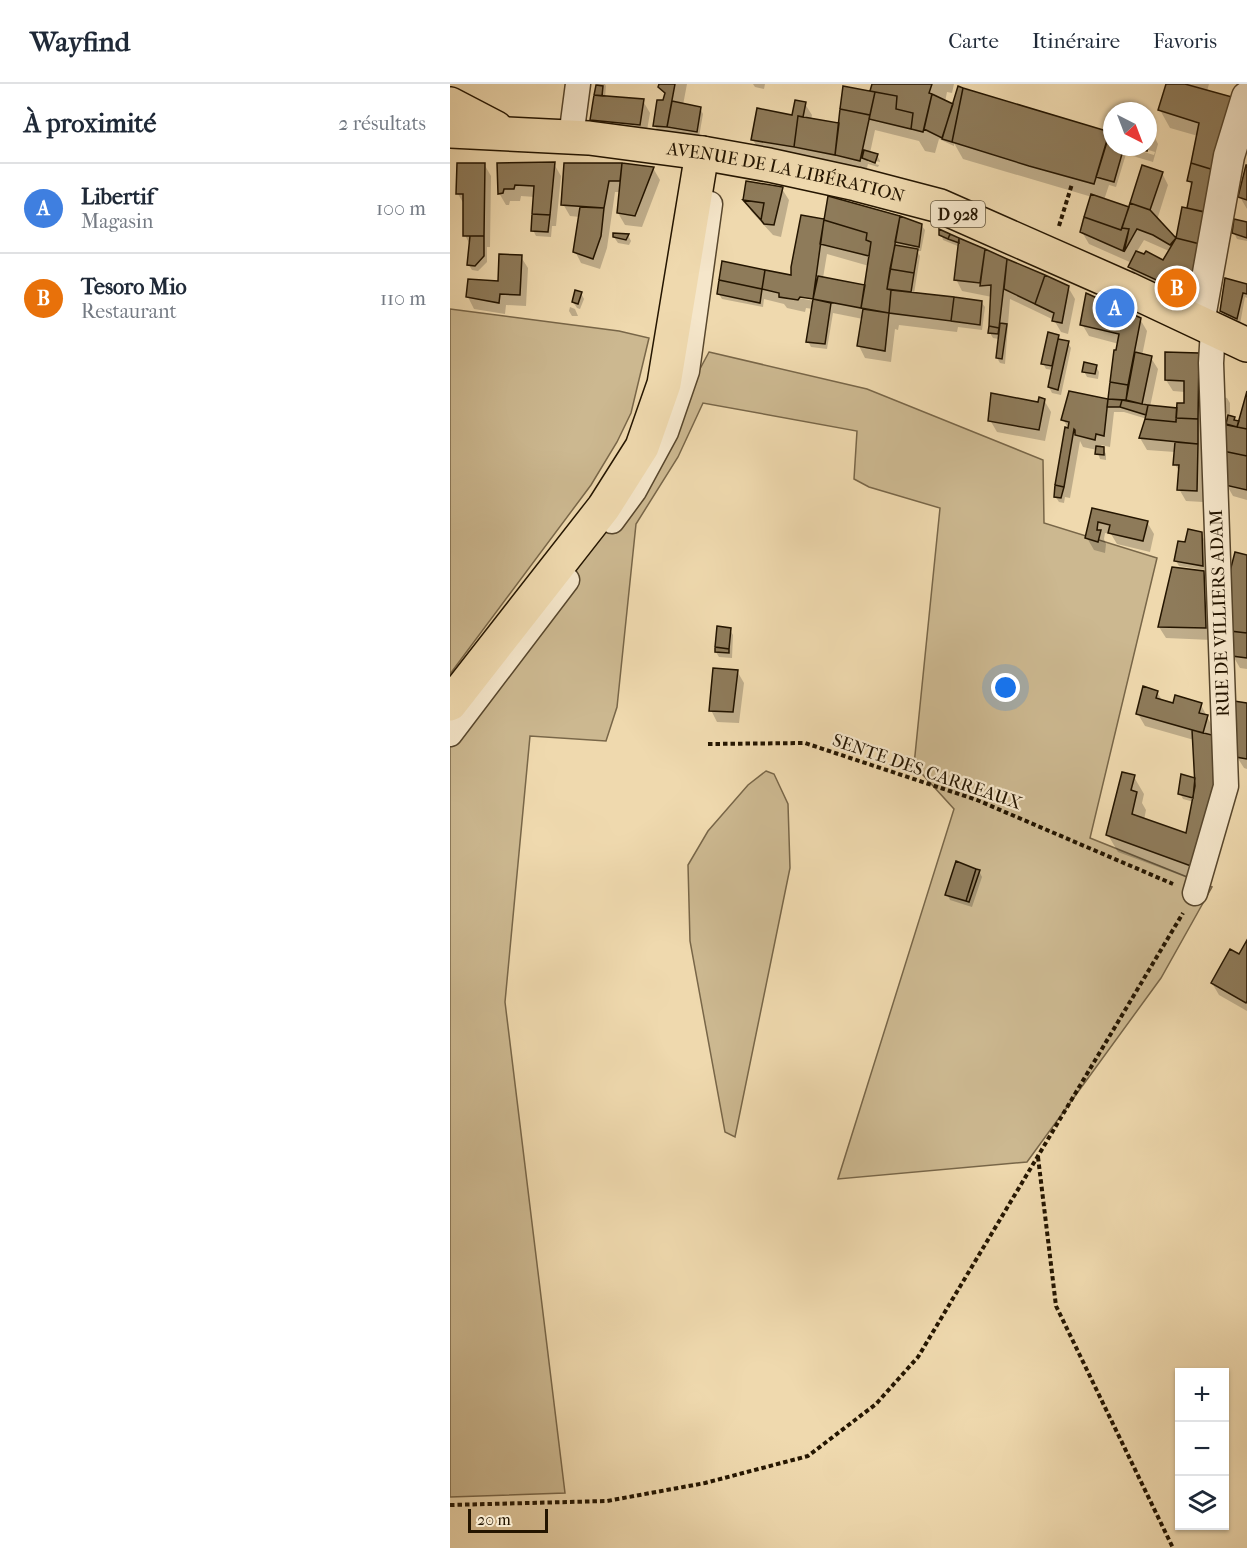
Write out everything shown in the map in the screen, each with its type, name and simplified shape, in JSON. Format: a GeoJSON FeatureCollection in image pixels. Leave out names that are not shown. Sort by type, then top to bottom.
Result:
{"type":"FeatureCollection","features":[{"type":"Feature","properties":{"kind":"main road","name":"AVENUE DE LA LIBÉRATION"},"geometry":{"type":"LineString","coordinates":[[450,104],[508,134]]}},
{"type":"Feature","properties":{"kind":"main road","name":"AVENUE DE LA LIBÉRATION"},"geometry":{"type":"LineString","coordinates":[[450,130],[571,137],[702,153],[835,179],[940,206],[1247,345]]}},
{"type":"Feature","properties":{"kind":"main road"},"geometry":{"type":"LineString","coordinates":[[450,704],[603,507],[642,447],[663,384],[702,153]]}},
{"type":"Feature","properties":{"kind":"street"},"geometry":{"type":"LineString","coordinates":[[571,137],[578,84]]}},
{"type":"Feature","properties":{"kind":"street"},"geometry":{"type":"LineString","coordinates":[[1206,326],[1228,156],[1247,97]]}},
{"type":"Feature","properties":{"kind":"street"},"geometry":{"type":"LineString","coordinates":[[450,734],[634,491],[666,432],[687,371],[713,180],[702,153]]}},
{"type":"Feature","properties":{"kind":"street","name":"RUE DE VILLIERS ADAM"},"geometry":{"type":"LineString","coordinates":[[1195,893],[1226,786],[1212,374],[1206,326]]}},
{"type":"Feature","properties":{"kind":"path"},"geometry":{"type":"LineString","coordinates":[[1050,255],[1072,184]]}},
{"type":"Feature","properties":{"kind":"path","name":"SENTE DES CARREAUX"},"geometry":{"type":"LineString","coordinates":[[708,744],[805,744],[977,800],[1195,893]]}},
{"type":"Feature","properties":{"kind":"path"},"geometry":{"type":"LineString","coordinates":[[450,1505],[608,1501],[705,1483],[808,1456],[876,1404],[918,1357],[1195,893]]}},
{"type":"Feature","properties":{"kind":"path"},"geometry":{"type":"LineString","coordinates":[[1038,1156],[1056,1306],[1173,1548]]}},
{"type":"Feature","properties":{"kind":"shaded area"},"geometry":{"type":"Polygon","coordinates":[[[450,309],[619,331],[649,338],[631,413],[617,442],[591,485],[450,674],[450,309]]]}},
{"type":"Feature","properties":{"kind":"shaded area"},"geometry":{"type":"Polygon","coordinates":[[[709,352],[867,389],[1043,460],[1044,523],[1157,558],[1090,838],[1212,887],[1161,978],[1027,1162],[838,1179],[954,809],[914,765],[940,508],[869,487],[854,479],[857,431],[703,403],[678,457],[636,524],[617,707],[606,741],[530,736],[505,1002],[565,1493],[450,1497],[450,725],[687,393],[709,352]]]}},
{"type":"Feature","properties":{"kind":"shaded area"},"geometry":{"type":"Polygon","coordinates":[[[766,771],[774,774],[788,804],[790,868],[735,1137],[725,1132],[690,941],[688,865],[708,831],[748,785],[766,771]]]}},
{"type":"Feature","properties":{"kind":"building"},"geometry":{"type":"Polygon","coordinates":[[[659,84],[675,84],[667,127],[653,126],[657,100],[663,100],[665,93],[658,87],[659,84]]]}},
{"type":"Feature","properties":{"kind":"building"},"geometry":{"type":"Polygon","coordinates":[[[872,84],[932,84],[929,93],[932,94],[923,132],[911,129],[913,113],[896,109],[897,96],[870,91],[872,84]]]}},
{"type":"Feature","properties":{"kind":"building"},"geometry":{"type":"Polygon","coordinates":[[[1166,84],[1185,84],[1232,97],[1214,170],[1191,163],[1199,123],[1158,110],[1166,84]]]}},
{"type":"Feature","properties":{"kind":"building"},"geometry":{"type":"Polygon","coordinates":[[[596,85],[603,86],[602,96],[594,95],[596,85]]]}},
{"type":"Feature","properties":{"kind":"building"},"geometry":{"type":"Polygon","coordinates":[[[843,86],[875,92],[870,115],[840,109],[843,86]]]}},
{"type":"Feature","properties":{"kind":"building"},"geometry":{"type":"Polygon","coordinates":[[[958,86],[963,88],[952,142],[942,139],[958,86]]]}},
{"type":"Feature","properties":{"kind":"building"},"geometry":{"type":"Polygon","coordinates":[[[963,88],[1103,130],[1103,155],[1094,184],[952,142],[963,88]]]}},
{"type":"Feature","properties":{"kind":"building"},"geometry":{"type":"Polygon","coordinates":[[[875,92],[897,96],[896,109],[913,113],[911,129],[869,119],[875,92]]]}},
{"type":"Feature","properties":{"kind":"building"},"geometry":{"type":"Polygon","coordinates":[[[932,94],[953,104],[942,138],[924,129],[932,94]]]}},
{"type":"Feature","properties":{"kind":"building"},"geometry":{"type":"Polygon","coordinates":[[[594,95],[644,99],[640,125],[590,120],[594,95]]]}},
{"type":"Feature","properties":{"kind":"building"},"geometry":{"type":"Polygon","coordinates":[[[795,100],[806,102],[803,117],[798,116],[794,147],[751,140],[757,108],[792,115],[795,100]]]}},
{"type":"Feature","properties":{"kind":"building"},"geometry":{"type":"Polygon","coordinates":[[[672,101],[701,107],[697,132],[667,127],[672,101]]]}},
{"type":"Feature","properties":{"kind":"building"},"geometry":{"type":"Polygon","coordinates":[[[840,109],[870,115],[860,161],[835,155],[840,109]]]}},
{"type":"Feature","properties":{"kind":"building"},"geometry":{"type":"Polygon","coordinates":[[[798,116],[839,123],[835,155],[794,147],[798,116]]]}},
{"type":"Feature","properties":{"kind":"building"},"geometry":{"type":"Polygon","coordinates":[[[864,150],[878,154],[875,163],[862,158],[864,150]]]}},
{"type":"Feature","properties":{"kind":"building"},"geometry":{"type":"Polygon","coordinates":[[[1103,153],[1103,156],[1121,156],[1114,182],[1096,177],[1103,153]]]}},
{"type":"Feature","properties":{"kind":"building"},"geometry":{"type":"Polygon","coordinates":[[[555,162],[550,215],[532,214],[534,186],[515,185],[514,189],[504,189],[503,193],[498,194],[497,163],[555,162]]]}},
{"type":"Feature","properties":{"kind":"building"},"geometry":{"type":"Polygon","coordinates":[[[457,163],[485,163],[484,236],[463,236],[463,194],[456,194],[457,163]]]}},
{"type":"Feature","properties":{"kind":"building"},"geometry":{"type":"Polygon","coordinates":[[[564,163],[622,163],[620,181],[609,181],[604,208],[561,205],[564,163]]]}},
{"type":"Feature","properties":{"kind":"building"},"geometry":{"type":"Polygon","coordinates":[[[622,163],[654,167],[635,216],[617,213],[622,163]]]}},
{"type":"Feature","properties":{"kind":"building"},"geometry":{"type":"Polygon","coordinates":[[[1191,163],[1214,170],[1208,213],[1187,208],[1192,182],[1187,181],[1191,163]]]}},
{"type":"Feature","properties":{"kind":"building"},"geometry":{"type":"Polygon","coordinates":[[[1142,165],[1163,172],[1150,210],[1130,203],[1142,165]]]}},
{"type":"Feature","properties":{"kind":"building"},"geometry":{"type":"Polygon","coordinates":[[[1247,165],[1247,200],[1238,197],[1247,165]]]}},
{"type":"Feature","properties":{"kind":"building"},"geometry":{"type":"Polygon","coordinates":[[[746,181],[783,187],[774,225],[764,224],[761,220],[764,203],[743,200],[746,181]]]}},
{"type":"Feature","properties":{"kind":"building"},"geometry":{"type":"Polygon","coordinates":[[[1091,194],[1129,207],[1121,230],[1084,217],[1091,194]]]}},
{"type":"Feature","properties":{"kind":"building"},"geometry":{"type":"Polygon","coordinates":[[[828,196],[900,216],[887,289],[891,290],[889,313],[861,308],[871,242],[866,240],[867,233],[824,220],[828,196]]]}},
{"type":"Feature","properties":{"kind":"building"},"geometry":{"type":"Polygon","coordinates":[[[743,200],[764,203],[761,220],[743,200]]]}},
{"type":"Feature","properties":{"kind":"building"},"geometry":{"type":"Polygon","coordinates":[[[1130,203],[1150,210],[1176,238],[1170,245],[1137,229],[1124,252],[1129,229],[1122,228],[1130,203]]]}},
{"type":"Feature","properties":{"kind":"building"},"geometry":{"type":"Polygon","coordinates":[[[580,207],[604,208],[601,236],[593,259],[573,252],[580,207]]]}},
{"type":"Feature","properties":{"kind":"building"},"geometry":{"type":"Polygon","coordinates":[[[1182,207],[1206,212],[1200,244],[1176,238],[1182,207]]]}},
{"type":"Feature","properties":{"kind":"building"},"geometry":{"type":"Polygon","coordinates":[[[532,214],[550,215],[548,232],[531,231],[532,214]]]}},
{"type":"Feature","properties":{"kind":"building"},"geometry":{"type":"Polygon","coordinates":[[[801,215],[824,219],[813,299],[800,297],[798,300],[779,297],[779,293],[762,289],[765,270],[791,275],[801,215]]]}},
{"type":"Feature","properties":{"kind":"building"},"geometry":{"type":"Polygon","coordinates":[[[900,216],[922,224],[919,247],[895,242],[900,216]]]}},
{"type":"Feature","properties":{"kind":"building"},"geometry":{"type":"Polygon","coordinates":[[[1084,217],[1121,230],[1122,228],[1129,229],[1123,251],[1080,232],[1084,217]]]}},
{"type":"Feature","properties":{"kind":"building"},"geometry":{"type":"Polygon","coordinates":[[[1234,219],[1247,222],[1247,238],[1232,233],[1234,219]]]}},
{"type":"Feature","properties":{"kind":"building"},"geometry":{"type":"Polygon","coordinates":[[[824,220],[867,233],[866,240],[871,242],[869,256],[820,244],[824,220]]]}},
{"type":"Feature","properties":{"kind":"building"},"geometry":{"type":"Polygon","coordinates":[[[939,229],[950,234],[948,239],[939,235],[939,229]]]}},
{"type":"Feature","properties":{"kind":"building"},"geometry":{"type":"Polygon","coordinates":[[[613,233],[629,234],[626,240],[613,237],[613,233]]]}},
{"type":"Feature","properties":{"kind":"building"},"geometry":{"type":"Polygon","coordinates":[[[950,234],[959,238],[959,243],[948,239],[950,234]]]}},
{"type":"Feature","properties":{"kind":"building"},"geometry":{"type":"Polygon","coordinates":[[[470,236],[484,236],[484,256],[475,266],[467,265],[470,236]]]}},
{"type":"Feature","properties":{"kind":"building"},"geometry":{"type":"Polygon","coordinates":[[[959,238],[985,249],[980,283],[954,280],[959,238]]]}},
{"type":"Feature","properties":{"kind":"building"},"geometry":{"type":"Polygon","coordinates":[[[1176,238],[1200,244],[1189,295],[1128,267],[1136,251],[1144,254],[1146,251],[1163,260],[1176,238]]]}},
{"type":"Feature","properties":{"kind":"building"},"geometry":{"type":"Polygon","coordinates":[[[895,245],[918,249],[914,273],[890,269],[895,245]]]}},
{"type":"Feature","properties":{"kind":"building"},"geometry":{"type":"Polygon","coordinates":[[[985,249],[1007,259],[999,328],[989,326],[991,285],[980,286],[985,249]]]}},
{"type":"Feature","properties":{"kind":"building"},"geometry":{"type":"Polygon","coordinates":[[[499,254],[522,255],[520,295],[500,294],[499,303],[466,297],[468,279],[498,281],[499,254]]]}},
{"type":"Feature","properties":{"kind":"building"},"geometry":{"type":"Polygon","coordinates":[[[1007,259],[1045,275],[1035,304],[1004,289],[1007,259]]]}},
{"type":"Feature","properties":{"kind":"building"},"geometry":{"type":"Polygon","coordinates":[[[722,261],[765,270],[762,289],[719,280],[722,261]]]}},
{"type":"Feature","properties":{"kind":"building"},"geometry":{"type":"Polygon","coordinates":[[[890,269],[914,273],[911,292],[887,289],[890,269]]]}},
{"type":"Feature","properties":{"kind":"building"},"geometry":{"type":"Polygon","coordinates":[[[1045,275],[1069,286],[1062,323],[1052,321],[1054,313],[1035,304],[1045,275]]]}},
{"type":"Feature","properties":{"kind":"building"},"geometry":{"type":"Polygon","coordinates":[[[818,276],[865,285],[861,308],[813,299],[818,276]]]}},
{"type":"Feature","properties":{"kind":"building"},"geometry":{"type":"Polygon","coordinates":[[[1225,278],[1247,284],[1247,294],[1243,293],[1237,319],[1220,311],[1225,278]]]}},
{"type":"Feature","properties":{"kind":"building"},"geometry":{"type":"Polygon","coordinates":[[[719,280],[762,289],[760,303],[717,294],[719,280]]]}},
{"type":"Feature","properties":{"kind":"building"},"geometry":{"type":"Polygon","coordinates":[[[575,290],[582,292],[578,304],[572,302],[575,290]]]}},
{"type":"Feature","properties":{"kind":"building"},"geometry":{"type":"Polygon","coordinates":[[[891,290],[954,297],[951,321],[889,313],[891,290]]]}},
{"type":"Feature","properties":{"kind":"building"},"geometry":{"type":"Polygon","coordinates":[[[1086,293],[1141,318],[1128,385],[1110,382],[1114,350],[1116,350],[1119,334],[1080,325],[1086,293]]]}},
{"type":"Feature","properties":{"kind":"building"},"geometry":{"type":"Polygon","coordinates":[[[954,297],[982,301],[980,325],[951,321],[954,297]]]}},
{"type":"Feature","properties":{"kind":"building"},"geometry":{"type":"Polygon","coordinates":[[[813,299],[831,303],[825,344],[806,342],[813,299]]]}},
{"type":"Feature","properties":{"kind":"building"},"geometry":{"type":"Polygon","coordinates":[[[863,309],[889,313],[885,351],[857,346],[863,309]]]}},
{"type":"Feature","properties":{"kind":"building"},"geometry":{"type":"Polygon","coordinates":[[[1000,323],[1007,324],[1002,359],[996,358],[1000,323]]]}},
{"type":"Feature","properties":{"kind":"building"},"geometry":{"type":"Polygon","coordinates":[[[989,326],[999,328],[998,334],[988,333],[989,326]]]}},
{"type":"Feature","properties":{"kind":"building"},"geometry":{"type":"Polygon","coordinates":[[[1048,332],[1059,335],[1052,366],[1041,364],[1048,332]]]}},
{"type":"Feature","properties":{"kind":"building"},"geometry":{"type":"Polygon","coordinates":[[[1058,339],[1069,341],[1058,390],[1048,387],[1058,339]]]}},
{"type":"Feature","properties":{"kind":"building"},"geometry":{"type":"Polygon","coordinates":[[[1135,352],[1152,356],[1142,404],[1126,400],[1135,352]]]}},
{"type":"Feature","properties":{"kind":"building"},"geometry":{"type":"Polygon","coordinates":[[[1165,352],[1199,353],[1198,419],[1176,418],[1177,403],[1184,403],[1184,381],[1165,380],[1165,352]]]}},
{"type":"Feature","properties":{"kind":"building"},"geometry":{"type":"Polygon","coordinates":[[[1084,362],[1097,365],[1095,374],[1082,372],[1084,362]]]}},
{"type":"Feature","properties":{"kind":"building"},"geometry":{"type":"Polygon","coordinates":[[[1110,382],[1128,385],[1126,400],[1108,399],[1110,382]]]}},
{"type":"Feature","properties":{"kind":"building"},"geometry":{"type":"Polygon","coordinates":[[[1069,391],[1108,399],[1104,436],[1096,434],[1095,440],[1075,435],[1074,429],[1064,487],[1055,485],[1065,427],[1068,428],[1069,422],[1061,420],[1069,391]]]}},
{"type":"Feature","properties":{"kind":"building"},"geometry":{"type":"Polygon","coordinates":[[[1247,391],[1247,429],[1237,427],[1247,391]]]}},
{"type":"Feature","properties":{"kind":"building"},"geometry":{"type":"Polygon","coordinates":[[[991,393],[1038,402],[1039,397],[1045,399],[1039,430],[988,421],[991,393]]]}},
{"type":"Feature","properties":{"kind":"building"},"geometry":{"type":"Polygon","coordinates":[[[1108,399],[1122,400],[1120,407],[1107,407],[1108,399]]]}},
{"type":"Feature","properties":{"kind":"building"},"geometry":{"type":"Polygon","coordinates":[[[1122,400],[1148,405],[1146,415],[1120,407],[1122,400]]]}},
{"type":"Feature","properties":{"kind":"building"},"geometry":{"type":"Polygon","coordinates":[[[1148,405],[1177,408],[1176,422],[1145,419],[1148,405]]]}},
{"type":"Feature","properties":{"kind":"building"},"geometry":{"type":"Polygon","coordinates":[[[1228,415],[1239,421],[1237,427],[1226,424],[1228,415]]]}},
{"type":"Feature","properties":{"kind":"building"},"geometry":{"type":"Polygon","coordinates":[[[1176,418],[1198,419],[1198,444],[1139,438],[1145,419],[1176,422],[1176,418]]]}},
{"type":"Feature","properties":{"kind":"building"},"geometry":{"type":"Polygon","coordinates":[[[1222,424],[1247,429],[1247,456],[1223,451],[1222,424]]]}},
{"type":"Feature","properties":{"kind":"building"},"geometry":{"type":"Polygon","coordinates":[[[1175,442],[1198,444],[1197,491],[1177,490],[1179,465],[1173,465],[1175,442]]]}},
{"type":"Feature","properties":{"kind":"building"},"geometry":{"type":"Polygon","coordinates":[[[1096,446],[1104,447],[1104,455],[1095,454],[1096,446]]]}},
{"type":"Feature","properties":{"kind":"building"},"geometry":{"type":"Polygon","coordinates":[[[1223,451],[1247,456],[1247,490],[1225,485],[1223,451]]]}},
{"type":"Feature","properties":{"kind":"building"},"geometry":{"type":"Polygon","coordinates":[[[1055,485],[1064,487],[1061,498],[1054,497],[1055,485]]]}},
{"type":"Feature","properties":{"kind":"building"},"geometry":{"type":"Polygon","coordinates":[[[1092,508],[1148,521],[1143,541],[1108,533],[1110,525],[1098,522],[1097,530],[1101,530],[1098,542],[1085,538],[1092,508]]]}},
{"type":"Feature","properties":{"kind":"building"},"geometry":{"type":"Polygon","coordinates":[[[1188,529],[1202,532],[1203,566],[1174,561],[1178,541],[1185,542],[1188,529]]]}},
{"type":"Feature","properties":{"kind":"building"},"geometry":{"type":"Polygon","coordinates":[[[1235,552],[1247,555],[1247,633],[1230,631],[1228,579],[1235,552]]]}},
{"type":"Feature","properties":{"kind":"building"},"geometry":{"type":"Polygon","coordinates":[[[1172,567],[1204,571],[1206,628],[1158,627],[1172,567]]]}},
{"type":"Feature","properties":{"kind":"building"},"geometry":{"type":"Polygon","coordinates":[[[717,626],[731,628],[729,649],[715,647],[717,626]]]}},
{"type":"Feature","properties":{"kind":"building"},"geometry":{"type":"Polygon","coordinates":[[[1230,631],[1247,633],[1247,658],[1232,656],[1230,631]]]}},
{"type":"Feature","properties":{"kind":"building"},"geometry":{"type":"Polygon","coordinates":[[[715,647],[729,649],[729,653],[715,652],[715,647]]]}},
{"type":"Feature","properties":{"kind":"building"},"geometry":{"type":"Polygon","coordinates":[[[713,668],[738,670],[733,712],[709,711],[713,668]]]}},
{"type":"Feature","properties":{"kind":"building"},"geometry":{"type":"Polygon","coordinates":[[[1143,686],[1158,691],[1156,698],[1173,703],[1175,695],[1202,703],[1199,713],[1208,715],[1203,733],[1136,714],[1143,686]]]}},
{"type":"Feature","properties":{"kind":"building"},"geometry":{"type":"Polygon","coordinates":[[[1234,701],[1247,703],[1247,759],[1236,757],[1234,701]]]}},
{"type":"Feature","properties":{"kind":"building"},"geometry":{"type":"Polygon","coordinates":[[[1192,730],[1212,735],[1214,786],[1191,866],[1106,835],[1122,772],[1135,775],[1131,790],[1137,792],[1132,814],[1186,833],[1195,786],[1192,730]]]}},
{"type":"Feature","properties":{"kind":"building"},"geometry":{"type":"Polygon","coordinates":[[[1181,774],[1195,778],[1193,798],[1178,794],[1181,774]]]}},
{"type":"Feature","properties":{"kind":"building"},"geometry":{"type":"Polygon","coordinates":[[[956,861],[976,869],[966,901],[945,895],[956,861]]]}},
{"type":"Feature","properties":{"kind":"building"},"geometry":{"type":"Polygon","coordinates":[[[976,869],[980,870],[969,902],[966,901],[976,869]]]}},
{"type":"Feature","properties":{"kind":"building"},"geometry":{"type":"Polygon","coordinates":[[[1247,940],[1246,1003],[1211,983],[1230,949],[1239,954],[1247,940]]]}},
{"type":"Feature","properties":{"kind":"place","name":"Tesoro Mio"},"geometry":{"type":"Point","coordinates":[1177,288]}},
{"type":"Feature","properties":{"kind":"place","name":"Libertif"},"geometry":{"type":"Point","coordinates":[1115,308]}}]}
